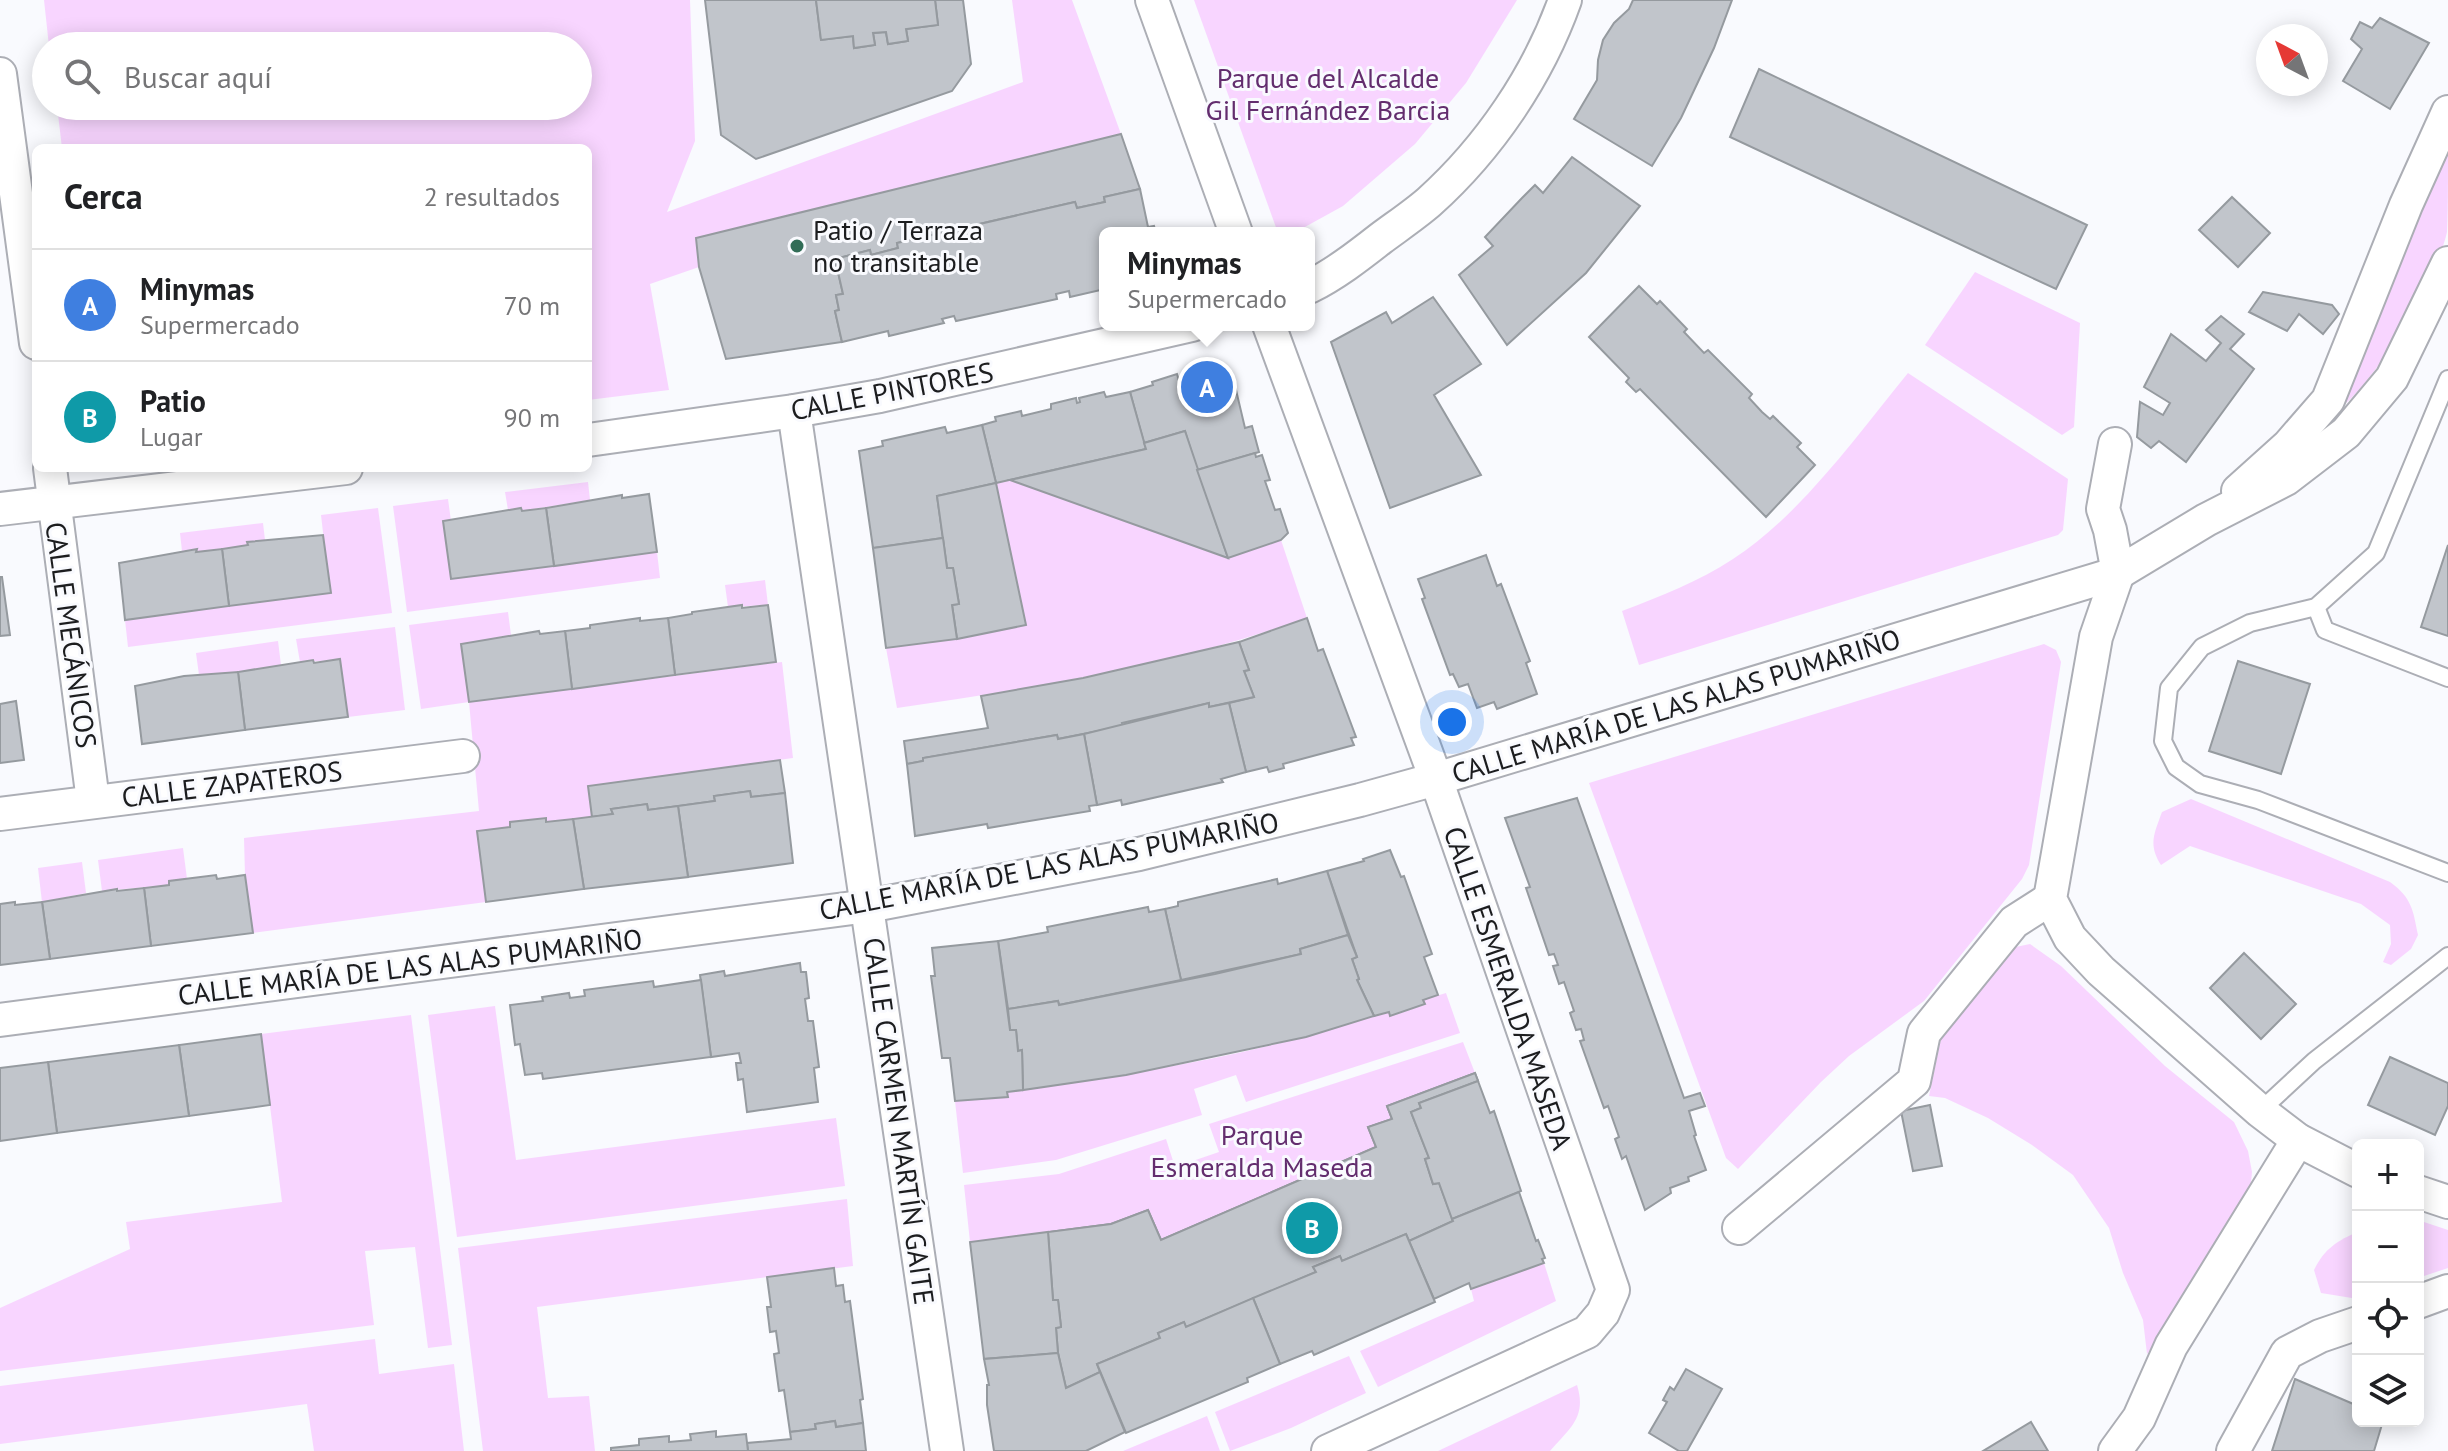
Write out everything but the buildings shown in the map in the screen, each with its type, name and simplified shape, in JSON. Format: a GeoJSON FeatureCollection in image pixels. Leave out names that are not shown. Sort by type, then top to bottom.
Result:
{"type":"FeatureCollection","features":[{"type":"Feature","properties":{"kind":"street"},"geometry":{"type":"LineString","coordinates":[[1152,0],[1234,227]]}},
{"type":"Feature","properties":{"kind":"street"},"geometry":{"type":"LineString","coordinates":[[1315,284],[1331,276],[1429,202],[1489,139],[1518,96],[1559,18],[1565,0]]}},
{"type":"Feature","properties":{"kind":"street"},"geometry":{"type":"LineString","coordinates":[[0,74],[32,313]]}},
{"type":"Feature","properties":{"kind":"street"},"geometry":{"type":"LineString","coordinates":[[2206,520],[2288,446],[2328,400],[2406,205],[2448,112]]}},
{"type":"Feature","properties":{"kind":"street"},"geometry":{"type":"LineString","coordinates":[[2206,520],[2286,479],[2346,433],[2392,378],[2448,263]]}},
{"type":"Feature","properties":{"kind":"street","name":"CALLE PINTORES"},"geometry":{"type":"LineString","coordinates":[[592,439],[880,396],[1166,331]]}},
{"type":"Feature","properties":{"kind":"street","name":"CALLE ESMERALDA MASEDA"},"geometry":{"type":"LineString","coordinates":[[1271,331],[1436,779],[1613,1290],[1603,1313],[1587,1332],[1328,1451]]}},
{"type":"Feature","properties":{"kind":"street","name":"CALLE CARMEN MARTÍN GAITE"},"geometry":{"type":"LineString","coordinates":[[794,411],[947,1451]]}},
{"type":"Feature","properties":{"kind":"street"},"geometry":{"type":"LineString","coordinates":[[2115,444],[2103,509],[2118,573],[2096,637],[2050,899],[2070,938],[2101,971],[2260,1111],[2298,1140],[2352,1168]]}},
{"type":"Feature","properties":{"kind":"street","name":"CALLE MECÁNICOS"},"geometry":{"type":"LineString","coordinates":[[50,472],[93,801]]}},
{"type":"Feature","properties":{"kind":"street"},"geometry":{"type":"LineString","coordinates":[[0,509],[312,472]]}},
{"type":"Feature","properties":{"kind":"street","name":"CALLE MARÍA DE LAS ALAS PUMARIÑO"},"geometry":{"type":"LineString","coordinates":[[0,1020],[868,906],[1139,854],[1436,779],[2118,573],[2206,520]]}},
{"type":"Feature","properties":{"kind":"street","name":"CALLE ZAPATEROS"},"geometry":{"type":"LineString","coordinates":[[0,814],[463,756]]}},
{"type":"Feature","properties":{"kind":"street"},"geometry":{"type":"LineString","coordinates":[[1739,1228],[1914,1081],[1924,1033],[2014,922],[2050,899]]}},
{"type":"Feature","properties":{"kind":"street"},"geometry":{"type":"LineString","coordinates":[[2115,1451],[2139,1418],[2171,1346],[2298,1140]]}},
{"type":"Feature","properties":{"kind":"street"},"geometry":{"type":"LineString","coordinates":[[2424,1194],[2448,1202]]}},
{"type":"Feature","properties":{"kind":"street"},"geometry":{"type":"LineString","coordinates":[[2424,1300],[2448,1291]]}},
{"type":"Feature","properties":{"kind":"street"},"geometry":{"type":"LineString","coordinates":[[2233,1451],[2287,1353],[2320,1336],[2352,1325]]}},
{"type":"Feature","properties":{"kind":"lane"},"geometry":{"type":"LineString","coordinates":[[2448,379],[2376,553],[2316,607],[2250,623],[2202,647],[2169,688],[2163,741],[2176,767],[2200,784],[2258,800],[2448,873]]}},
{"type":"Feature","properties":{"kind":"lane"},"geometry":{"type":"LineString","coordinates":[[2316,607],[2325,630],[2448,678]]}},
{"type":"Feature","properties":{"kind":"lane"},"geometry":{"type":"LineString","coordinates":[[2260,1111],[2314,1061],[2448,956]]}},
{"type":"Feature","properties":{"kind":"green space"},"geometry":{"type":"Polygon","coordinates":[[[44,0],[690,0],[695,141],[667,212],[1023,82],[1012,0],[1072,0],[1121,134],[696,238],[699,267],[650,284],[669,390],[592,400],[592,144],[62,144],[59,120],[592,120],[592,32],[47,32],[44,0]]]}},
{"type":"Feature","properties":{"kind":"green space","name":"Parque del Alcalde Gil Fernández Barcia"},"geometry":{"type":"Polygon","coordinates":[[[1194,0],[1517,0],[1466,83],[1415,144],[1343,206],[1305,227],[1276,227],[1194,0]]]}},
{"type":"Feature","properties":{"kind":"green space"},"geometry":{"type":"Polygon","coordinates":[[[2448,145],[2447,232],[2441,252],[2418,302],[2387,353],[2338,410],[2389,281],[2448,145]]]}},
{"type":"Feature","properties":{"kind":"green space"},"geometry":{"type":"Polygon","coordinates":[[[1975,272],[2080,323],[2074,427],[2062,435],[1925,345],[1975,272]]]}},
{"type":"Feature","properties":{"kind":"green space"},"geometry":{"type":"Polygon","coordinates":[[[1908,373],[2068,479],[2063,530],[2058,535],[1639,665],[1622,611],[1706,575],[1758,541],[1827,473],[1908,373]]]}},
{"type":"Feature","properties":{"kind":"green space"},"geometry":{"type":"Polygon","coordinates":[[[1010,480],[1228,558],[1281,540],[1307,618],[1257,635],[1155,662],[1001,692],[897,708],[886,648],[957,639],[1025,625],[996,483],[1010,480]]]}},
{"type":"Feature","properties":{"kind":"green space"},"geometry":{"type":"Polygon","coordinates":[[[588,482],[590,500],[522,511],[508,510],[505,492],[588,482]]]}},
{"type":"Feature","properties":{"kind":"green space"},"geometry":{"type":"Polygon","coordinates":[[[448,499],[451,521],[443,522],[451,579],[657,552],[660,578],[407,612],[393,506],[448,499]]]}},
{"type":"Feature","properties":{"kind":"green space"},"geometry":{"type":"Polygon","coordinates":[[[378,508],[392,613],[128,647],[125,620],[330,593],[321,515],[378,508]]]}},
{"type":"Feature","properties":{"kind":"green space"},"geometry":{"type":"Polygon","coordinates":[[[263,523],[265,540],[196,552],[196,549],[182,551],[180,533],[263,523]]]}},
{"type":"Feature","properties":{"kind":"green space"},"geometry":{"type":"Polygon","coordinates":[[[765,580],[768,605],[728,607],[725,585],[765,580]]]}},
{"type":"Feature","properties":{"kind":"green space"},"geometry":{"type":"Polygon","coordinates":[[[508,612],[511,635],[489,639],[470,702],[782,662],[793,758],[589,786],[592,817],[510,822],[510,827],[477,832],[486,902],[253,933],[245,875],[244,838],[479,811],[469,702],[421,709],[409,625],[508,612]]]}},
{"type":"Feature","properties":{"kind":"green space"},"geometry":{"type":"Polygon","coordinates":[[[395,627],[405,710],[348,717],[340,660],[300,662],[296,639],[395,627]]]}},
{"type":"Feature","properties":{"kind":"green space"},"geometry":{"type":"Polygon","coordinates":[[[278,641],[281,665],[213,676],[212,673],[199,675],[196,653],[278,641]]]}},
{"type":"Feature","properties":{"kind":"green space"},"geometry":{"type":"Polygon","coordinates":[[[2044,644],[2056,650],[2061,662],[2029,865],[2022,879],[1924,1001],[1849,1056],[1738,1169],[1726,1158],[1589,783],[2044,644]]]}},
{"type":"Feature","properties":{"kind":"green space"},"geometry":{"type":"Polygon","coordinates":[[[2191,799],[2390,882],[2407,899],[2413,911],[2418,935],[2411,949],[2391,965],[2383,962],[2391,944],[2390,925],[2361,904],[2190,846],[2161,865],[2153,845],[2162,812],[2191,799]]]}},
{"type":"Feature","properties":{"kind":"green space"},"geometry":{"type":"Polygon","coordinates":[[[183,848],[187,879],[169,881],[169,885],[102,891],[98,860],[183,848]]]}},
{"type":"Feature","properties":{"kind":"green space"},"geometry":{"type":"Polygon","coordinates":[[[82,862],[86,893],[42,902],[38,868],[82,862]]]}},
{"type":"Feature","properties":{"kind":"green space"},"geometry":{"type":"Polygon","coordinates":[[[2030,944],[2061,966],[2165,1066],[2234,1122],[2248,1151],[2252,1172],[2250,1192],[2147,1354],[2143,1320],[2123,1273],[2109,1228],[2073,1175],[1988,1118],[1945,1098],[1929,1096],[1944,1024],[2011,948],[2030,944]]]}},
{"type":"Feature","properties":{"kind":"green space","name":"Parque Esmeralda Maseda"},"geometry":{"type":"Polygon","coordinates":[[[1446,993],[1460,1033],[1246,1102],[1236,1075],[1194,1089],[1202,1115],[1056,1160],[963,1173],[955,1101],[1007,1097],[1007,1092],[1195,1062],[1270,1046],[1389,1012],[1391,1016],[1424,1005],[1423,1000],[1446,993]]]}},
{"type":"Feature","properties":{"kind":"green space"},"geometry":{"type":"Polygon","coordinates":[[[495,1006],[516,1160],[836,1118],[845,1186],[457,1237],[428,1015],[495,1006]]]}},
{"type":"Feature","properties":{"kind":"green space"},"geometry":{"type":"Polygon","coordinates":[[[411,1015],[452,1345],[428,1348],[415,1247],[365,1251],[374,1325],[0,1371],[0,1308],[130,1249],[126,1222],[282,1202],[261,1034],[411,1015]]]}},
{"type":"Feature","properties":{"kind":"green space","name":"Parque Esmeralda Maseda"},"geometry":{"type":"Polygon","coordinates":[[[1463,1042],[1475,1073],[1387,1106],[1392,1119],[1368,1128],[1376,1147],[1161,1240],[1147,1210],[1111,1224],[970,1242],[964,1185],[1059,1174],[1166,1139],[1175,1167],[1219,1152],[1209,1124],[1463,1042]]]}},
{"type":"Feature","properties":{"kind":"green space"},"geometry":{"type":"Polygon","coordinates":[[[847,1199],[853,1266],[537,1307],[548,1398],[589,1396],[595,1451],[483,1451],[458,1248],[847,1199]]]}},
{"type":"Feature","properties":{"kind":"green space"},"geometry":{"type":"Polygon","coordinates":[[[2424,1222],[2448,1230],[2448,1268],[2424,1276],[2424,1222]]]}},
{"type":"Feature","properties":{"kind":"green space"},"geometry":{"type":"Polygon","coordinates":[[[2352,1235],[2352,1298],[2321,1293],[2314,1270],[2322,1256],[2352,1235]]]}},
{"type":"Feature","properties":{"kind":"green space"},"geometry":{"type":"Polygon","coordinates":[[[1544,1263],[1556,1301],[1378,1387],[1360,1351],[1474,1301],[1471,1289],[1544,1263]]]}},
{"type":"Feature","properties":{"kind":"green space"},"geometry":{"type":"Polygon","coordinates":[[[375,1339],[379,1374],[454,1364],[464,1451],[314,1451],[307,1404],[0,1444],[0,1386],[375,1339]]]}},
{"type":"Feature","properties":{"kind":"green space"},"geometry":{"type":"Polygon","coordinates":[[[1349,1356],[1366,1393],[1291,1428],[1230,1451],[1215,1412],[1349,1356]]]}},
{"type":"Feature","properties":{"kind":"green space"},"geometry":{"type":"Polygon","coordinates":[[[1577,1385],[1580,1396],[1578,1414],[1550,1451],[1438,1451],[1577,1385]]]}},
{"type":"Feature","properties":{"kind":"green space"},"geometry":{"type":"Polygon","coordinates":[[[1207,1416],[1220,1451],[1123,1451],[1207,1416]]]}},
{"type":"Feature","properties":{"kind":"place","name":"Patio / Terraza no transitable"},"geometry":{"type":"Point","coordinates":[797,246]}},
{"type":"Feature","properties":{"kind":"place","name":"Minymas"},"geometry":{"type":"Point","coordinates":[1207,387]}},
{"type":"Feature","properties":{"kind":"place","name":"Patio"},"geometry":{"type":"Point","coordinates":[1312,1228]}}]}
